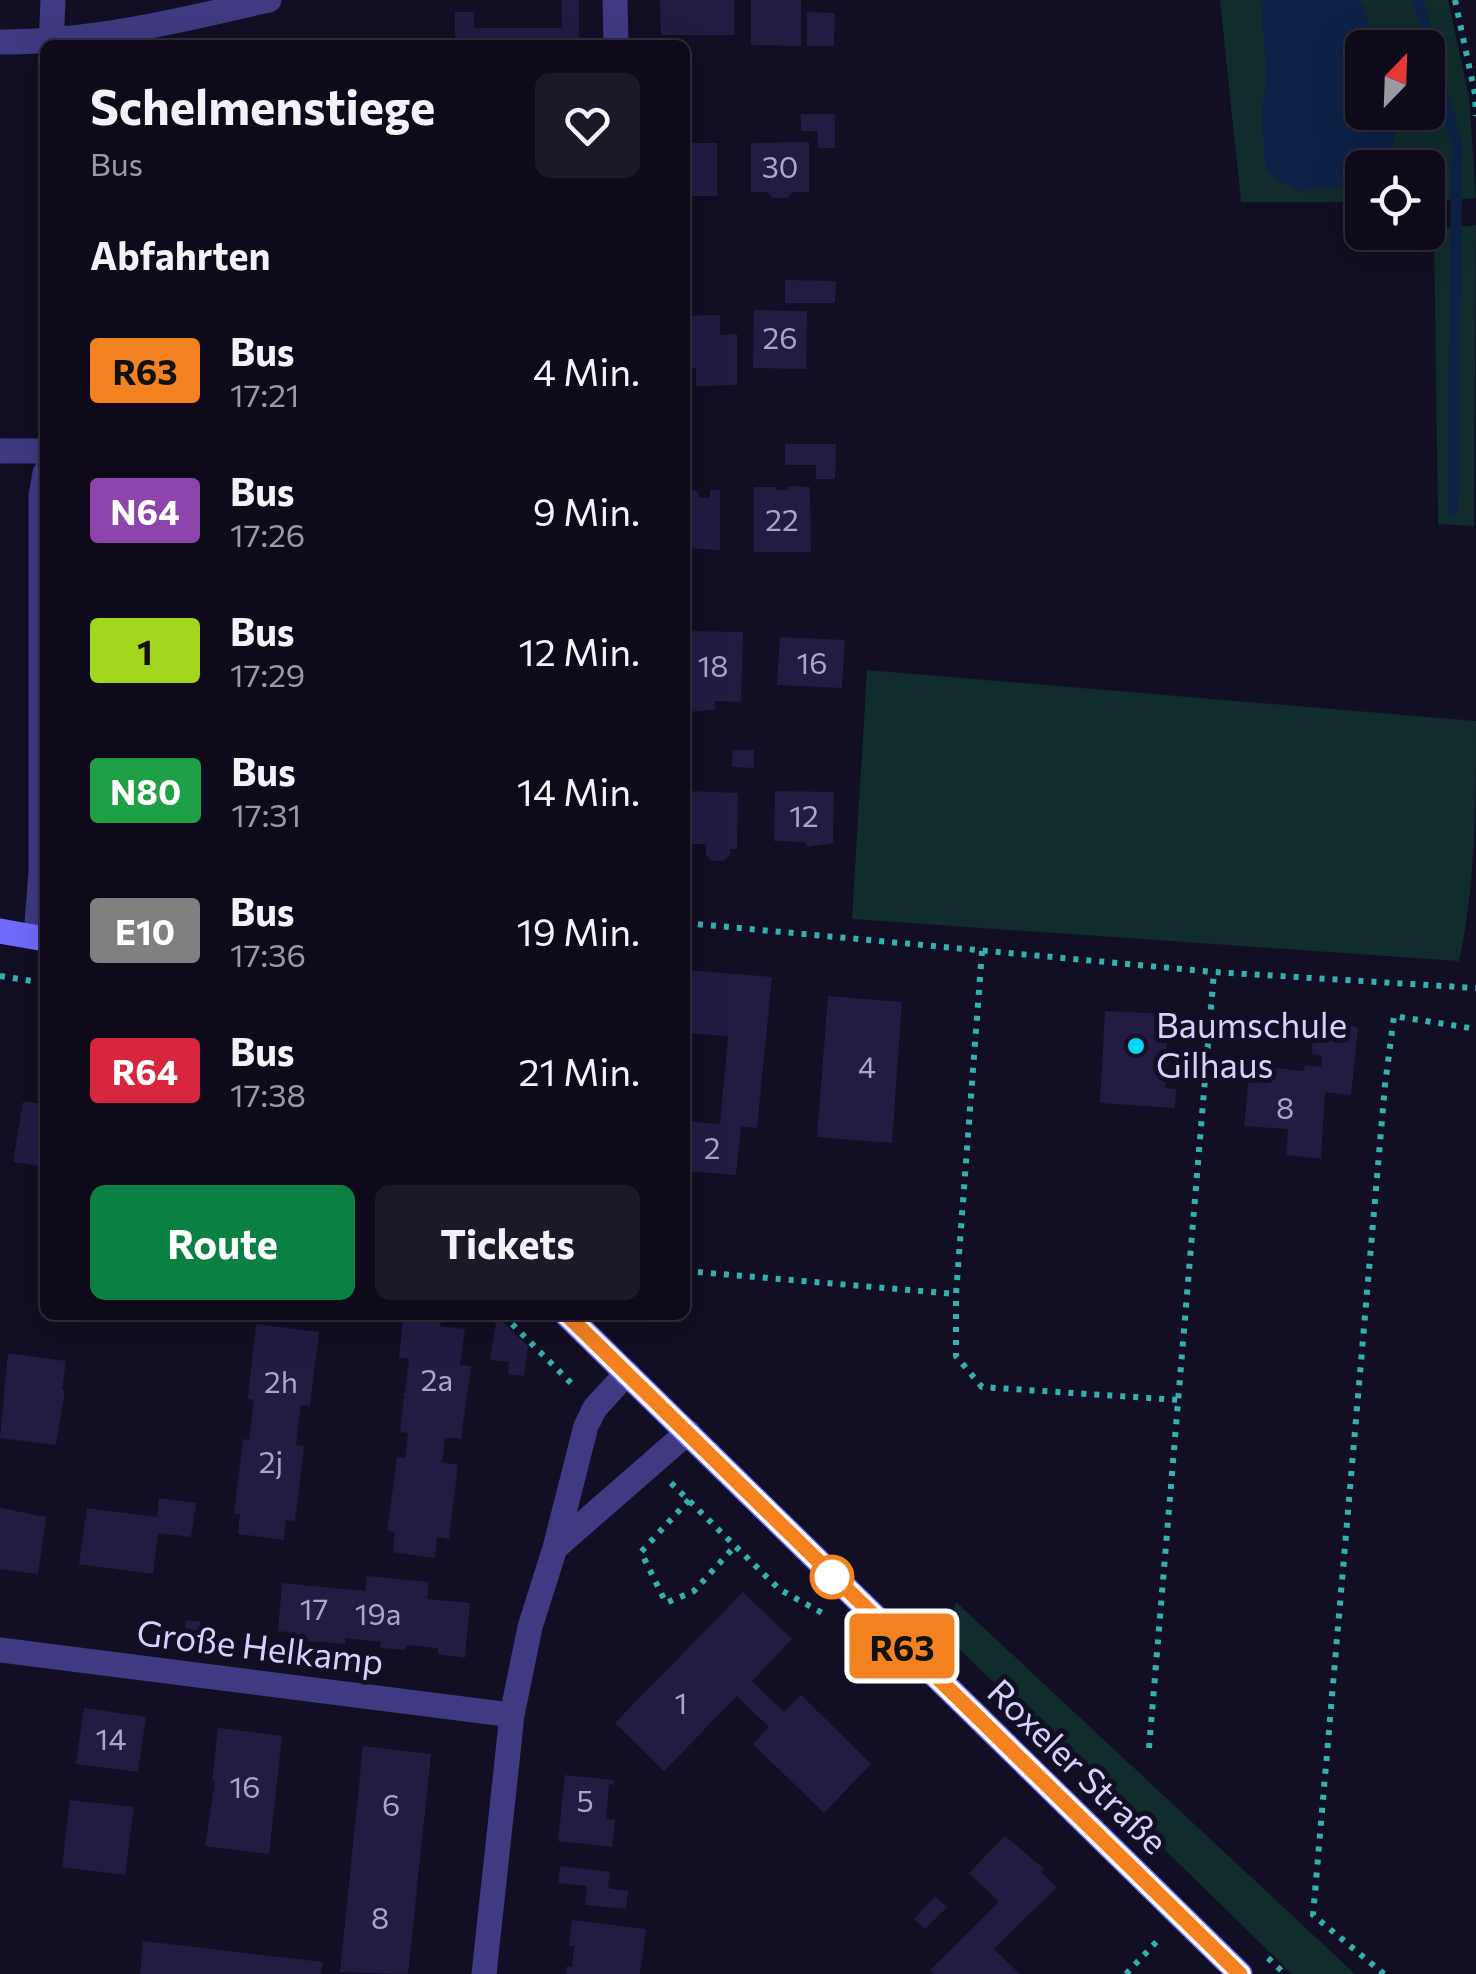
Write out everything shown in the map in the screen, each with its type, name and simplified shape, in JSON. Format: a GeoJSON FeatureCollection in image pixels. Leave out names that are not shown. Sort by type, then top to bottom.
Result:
{"type":"FeatureCollection","features":[{"type":"Feature","properties":{"kind":"main road"},"geometry":{"type":"LineString","coordinates":[[0,931],[40,938]]}},
{"type":"Feature","properties":{"kind":"main road","name":"Roxeler Straße"},"geometry":{"type":"LineString","coordinates":[[572,1320],[1240,1974]]}},
{"type":"Feature","properties":{"kind":"street"},"geometry":{"type":"LineString","coordinates":[[51,40],[53,0]]}},
{"type":"Feature","properties":{"kind":"street"},"geometry":{"type":"LineString","coordinates":[[76,40],[150,28],[269,0]]}},
{"type":"Feature","properties":{"kind":"street"},"geometry":{"type":"LineString","coordinates":[[616,0],[616,40]]}},
{"type":"Feature","properties":{"kind":"street"},"geometry":{"type":"LineString","coordinates":[[0,42],[40,44]]}},
{"type":"Feature","properties":{"kind":"street"},"geometry":{"type":"LineString","coordinates":[[0,451],[40,451]]}},
{"type":"Feature","properties":{"kind":"street"},"geometry":{"type":"LineString","coordinates":[[484,1974],[512,1715],[530,1626],[555,1548],[586,1426],[595,1408],[628,1373]]}},
{"type":"Feature","properties":{"kind":"street"},"geometry":{"type":"LineString","coordinates":[[555,1548],[688,1432]]}},
{"type":"Feature","properties":{"kind":"street","name":"Große Helkamp"},"geometry":{"type":"LineString","coordinates":[[0,1650],[512,1715]]}},
{"type":"Feature","properties":{"kind":"path"},"geometry":{"type":"LineString","coordinates":[[1454,0],[1475,94],[1476,116]]}},
{"type":"Feature","properties":{"kind":"path"},"geometry":{"type":"LineString","coordinates":[[690,923],[1214,972],[1476,988]]}},
{"type":"Feature","properties":{"kind":"path"},"geometry":{"type":"LineString","coordinates":[[982,951],[956,1294],[956,1356],[982,1387],[1179,1400]]}},
{"type":"Feature","properties":{"kind":"path"},"geometry":{"type":"LineString","coordinates":[[1149,1748],[1214,972]]}},
{"type":"Feature","properties":{"kind":"path"},"geometry":{"type":"LineString","coordinates":[[0,976],[40,982]]}},
{"type":"Feature","properties":{"kind":"path"},"geometry":{"type":"LineString","coordinates":[[1384,1974],[1313,1916],[1384,1085],[1394,1016],[1476,1029]]}},
{"type":"Feature","properties":{"kind":"path"},"geometry":{"type":"LineString","coordinates":[[690,1271],[956,1294]]}},
{"type":"Feature","properties":{"kind":"path"},"geometry":{"type":"LineString","coordinates":[[508,1320],[595,1408]]}},
{"type":"Feature","properties":{"kind":"path"},"geometry":{"type":"LineString","coordinates":[[689,1500],[641,1552],[666,1603],[694,1591],[735,1546]]}},
{"type":"Feature","properties":{"kind":"path"},"geometry":{"type":"LineString","coordinates":[[1126,1974],[1162,1936]]}},
{"type":"Feature","properties":{"kind":"green space"},"geometry":{"type":"Polygon","coordinates":[[[1220,0],[1448,0],[1469,97],[1476,198],[1445,201],[1445,150],[1345,150],[1345,202],[1241,202],[1220,0]]]}},
{"type":"Feature","properties":{"kind":"green space"},"geometry":{"type":"Polygon","coordinates":[[[1476,225],[1474,526],[1438,524],[1434,250],[1445,250],[1445,229],[1476,225]]]}},
{"type":"Feature","properties":{"kind":"green space"},"geometry":{"type":"Polygon","coordinates":[[[867,670],[1476,721],[1472,872],[1459,961],[852,919],[867,670]]]}},
{"type":"Feature","properties":{"kind":"green space"},"geometry":{"type":"Polygon","coordinates":[[[956,1602],[1355,1974],[1292,1974],[947,1637],[956,1602]]]}},
{"type":"Feature","properties":{"kind":"water"},"geometry":{"type":"Polygon","coordinates":[[[1261,0],[1361,0],[1371,30],[1345,30],[1345,130],[1397,130],[1392,150],[1345,150],[1345,187],[1296,191],[1266,171],[1261,112],[1267,80],[1261,0]]]}},
{"type":"Feature","properties":{"kind":"building"},"geometry":{"type":"Polygon","coordinates":[[[562,0],[579,0],[579,40],[455,40],[455,12],[474,12],[474,28],[562,28],[562,0]]]}},
{"type":"Feature","properties":{"kind":"building"},"geometry":{"type":"Polygon","coordinates":[[[660,0],[734,0],[734,35],[661,35],[660,0]]]}},
{"type":"Feature","properties":{"kind":"building"},"geometry":{"type":"Polygon","coordinates":[[[751,0],[801,0],[801,46],[751,45],[751,0]]]}},
{"type":"Feature","properties":{"kind":"building"},"geometry":{"type":"Polygon","coordinates":[[[807,12],[835,13],[834,46],[807,46],[807,12]]]}},
{"type":"Feature","properties":{"kind":"building"},"geometry":{"type":"Polygon","coordinates":[[[801,114],[835,114],[835,148],[818,148],[818,131],[801,131],[801,114]]]}},
{"type":"Feature","properties":{"kind":"building"},"geometry":{"type":"Polygon","coordinates":[[[809,142],[809,192],[773,198],[767,192],[751,192],[751,143],[809,142]]]}},
{"type":"Feature","properties":{"kind":"building"},"geometry":{"type":"Polygon","coordinates":[[[690,143],[717,143],[717,196],[690,196],[690,143]]]}},
{"type":"Feature","properties":{"kind":"building"},"geometry":{"type":"Polygon","coordinates":[[[785,280],[836,281],[835,303],[785,303],[785,280]]]}},
{"type":"Feature","properties":{"kind":"building"},"geometry":{"type":"Polygon","coordinates":[[[754,310],[807,311],[806,369],[753,368],[754,310]]]}},
{"type":"Feature","properties":{"kind":"building"},"geometry":{"type":"Polygon","coordinates":[[[720,315],[720,335],[737,334],[737,385],[696,386],[696,368],[690,368],[690,316],[720,315]]]}},
{"type":"Feature","properties":{"kind":"building"},"geometry":{"type":"Polygon","coordinates":[[[785,444],[836,444],[835,479],[816,479],[816,465],[785,465],[785,444]]]}},
{"type":"Feature","properties":{"kind":"building"},"geometry":{"type":"Polygon","coordinates":[[[788,486],[810,487],[811,552],[754,552],[754,487],[788,490],[788,486]]]}},
{"type":"Feature","properties":{"kind":"building"},"geometry":{"type":"Polygon","coordinates":[[[696,490],[701,498],[710,498],[710,490],[720,490],[720,550],[690,548],[690,491],[696,490]]]}},
{"type":"Feature","properties":{"kind":"building"},"geometry":{"type":"Polygon","coordinates":[[[690,631],[743,632],[741,702],[715,701],[715,710],[690,712],[690,631]]]}},
{"type":"Feature","properties":{"kind":"building"},"geometry":{"type":"Polygon","coordinates":[[[780,637],[845,640],[842,688],[777,685],[780,637]]]}},
{"type":"Feature","properties":{"kind":"building"},"geometry":{"type":"Polygon","coordinates":[[[733,750],[754,750],[754,768],[732,767],[733,750]]]}},
{"type":"Feature","properties":{"kind":"building"},"geometry":{"type":"Polygon","coordinates":[[[690,791],[738,793],[737,849],[730,849],[730,855],[723,861],[712,861],[706,854],[706,844],[692,844],[692,848],[690,791]]]}},
{"type":"Feature","properties":{"kind":"building"},"geometry":{"type":"Polygon","coordinates":[[[775,791],[834,792],[833,843],[808,847],[804,842],[774,841],[775,791]]]}},
{"type":"Feature","properties":{"kind":"building"},"geometry":{"type":"Polygon","coordinates":[[[690,970],[772,977],[757,1128],[741,1126],[736,1175],[690,1171],[690,1121],[720,1124],[728,1036],[690,1033],[690,970]]]}},
{"type":"Feature","properties":{"kind":"building"},"geometry":{"type":"Polygon","coordinates":[[[828,996],[902,1002],[892,1143],[817,1137],[828,996]]]}},
{"type":"Feature","properties":{"kind":"building"},"geometry":{"type":"Polygon","coordinates":[[[1105,1011],[1168,1014],[1165,1088],[1176,1089],[1175,1108],[1100,1103],[1105,1011]]]}},
{"type":"Feature","properties":{"kind":"building"},"geometry":{"type":"Polygon","coordinates":[[[1314,1022],[1358,1027],[1351,1095],[1325,1092],[1321,1159],[1286,1155],[1288,1129],[1244,1126],[1250,1065],[1304,1071],[1305,1065],[1322,1067],[1322,1056],[1312,1054],[1314,1022]]]}},
{"type":"Feature","properties":{"kind":"building"},"geometry":{"type":"Polygon","coordinates":[[[23,1102],[40,1104],[40,1166],[13,1162],[23,1102]]]}},
{"type":"Feature","properties":{"kind":"building"},"geometry":{"type":"Polygon","coordinates":[[[387,1320],[441,1320],[440,1326],[465,1329],[460,1365],[471,1366],[461,1439],[445,1438],[442,1462],[458,1465],[449,1539],[437,1537],[435,1558],[393,1552],[395,1532],[387,1531],[397,1457],[405,1458],[408,1433],[400,1432],[404,1396],[401,1394],[405,1393],[409,1359],[399,1358],[403,1322],[387,1320]]]}},
{"type":"Feature","properties":{"kind":"building"},"geometry":{"type":"Polygon","coordinates":[[[496,1320],[501,1320],[528,1346],[524,1376],[508,1374],[509,1362],[490,1360],[496,1320]]]}},
{"type":"Feature","properties":{"kind":"building"},"geometry":{"type":"Polygon","coordinates":[[[256,1324],[319,1332],[310,1406],[301,1405],[296,1445],[304,1446],[295,1521],[286,1520],[284,1540],[238,1534],[240,1514],[234,1514],[243,1439],[249,1440],[254,1400],[248,1399],[256,1324]]]}},
{"type":"Feature","properties":{"kind":"building"},"geometry":{"type":"Polygon","coordinates":[[[8,1353],[66,1361],[56,1445],[0,1438],[8,1353]]]}},
{"type":"Feature","properties":{"kind":"building"},"geometry":{"type":"Polygon","coordinates":[[[159,1498],[196,1503],[191,1537],[158,1533],[153,1574],[79,1564],[87,1508],[157,1517],[159,1498]]]}},
{"type":"Feature","properties":{"kind":"building"},"geometry":{"type":"Polygon","coordinates":[[[0,1508],[46,1517],[38,1574],[0,1569],[0,1508]]]}},
{"type":"Feature","properties":{"kind":"building"},"geometry":{"type":"Polygon","coordinates":[[[367,1576],[429,1582],[427,1599],[470,1603],[465,1658],[438,1654],[438,1648],[380,1648],[381,1642],[345,1638],[345,1644],[295,1640],[296,1633],[278,1631],[282,1583],[365,1591],[367,1576]]]}},
{"type":"Feature","properties":{"kind":"building"},"geometry":{"type":"Polygon","coordinates":[[[743,1592],[792,1639],[752,1681],[784,1712],[801,1695],[871,1764],[824,1813],[753,1744],[769,1727],[737,1696],[664,1771],[615,1723],[743,1592]]]}},
{"type":"Feature","properties":{"kind":"building"},"geometry":{"type":"Polygon","coordinates":[[[186,1620],[201,1622],[198,1641],[183,1639],[186,1620]]]}},
{"type":"Feature","properties":{"kind":"building"},"geometry":{"type":"Polygon","coordinates":[[[84,1708],[146,1717],[138,1772],[76,1764],[84,1708]]]}},
{"type":"Feature","properties":{"kind":"building"},"geometry":{"type":"Polygon","coordinates":[[[218,1728],[282,1736],[269,1854],[205,1846],[218,1728]]]}},
{"type":"Feature","properties":{"kind":"building"},"geometry":{"type":"Polygon","coordinates":[[[363,1746],[431,1754],[408,1974],[340,1972],[363,1746]]]}},
{"type":"Feature","properties":{"kind":"building"},"geometry":{"type":"Polygon","coordinates":[[[565,1775],[614,1780],[614,1785],[609,1784],[606,1819],[615,1820],[612,1847],[558,1841],[565,1775]]]}},
{"type":"Feature","properties":{"kind":"building"},"geometry":{"type":"Polygon","coordinates":[[[70,1800],[134,1807],[125,1875],[62,1867],[70,1800]]]}},
{"type":"Feature","properties":{"kind":"building"},"geometry":{"type":"Polygon","coordinates":[[[1005,1836],[1044,1869],[1041,1872],[1057,1887],[994,1949],[1020,1974],[934,1974],[930,1970],[999,1902],[969,1873],[1005,1836]]]}},
{"type":"Feature","properties":{"kind":"building"},"geometry":{"type":"Polygon","coordinates":[[[560,1866],[610,1872],[608,1888],[628,1891],[626,1909],[585,1905],[587,1886],[558,1883],[560,1866]]]}},
{"type":"Feature","properties":{"kind":"building"},"geometry":{"type":"Polygon","coordinates":[[[935,1896],[947,1907],[925,1929],[914,1919],[935,1896]]]}},
{"type":"Feature","properties":{"kind":"building"},"geometry":{"type":"Polygon","coordinates":[[[572,1920],[646,1929],[640,1974],[566,1974],[567,1966],[572,1967],[572,1920]]]}},
{"type":"Feature","properties":{"kind":"building"},"geometry":{"type":"Polygon","coordinates":[[[143,1941],[323,1962],[321,1974],[140,1974],[143,1941]]]}},
{"type":"Feature","properties":{"kind":"waterway"},"geometry":{"type":"LineString","coordinates":[[1418,0],[1457,144],[1453,511]]}},
{"type":"Feature","properties":{"kind":"bus line","name":"R63"},"geometry":{"type":"LineString","coordinates":[[572,1320],[1240,1974]]}},
{"type":"Feature","properties":{"kind":"place","name":"Baumschule Gilhaus"},"geometry":{"type":"Point","coordinates":[1136,1046]}}]}
